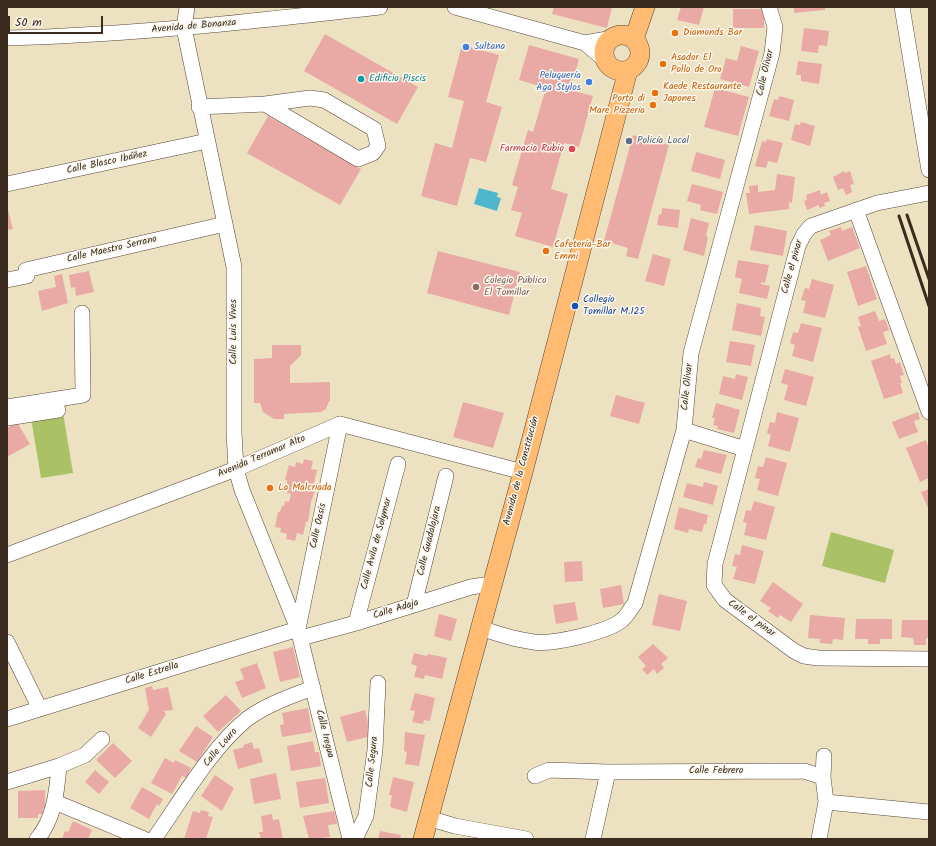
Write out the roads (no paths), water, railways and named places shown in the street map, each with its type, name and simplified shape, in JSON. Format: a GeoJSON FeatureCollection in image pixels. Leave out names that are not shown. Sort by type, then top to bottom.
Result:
{"type":"FeatureCollection","features":[{"type":"Feature","properties":{"kind":"main road"},"geometry":{"type":"LineString","coordinates":[[623,37],[638,44],[640,56],[634,67],[616,66],[605,49],[623,37],[644,10]]}},
{"type":"Feature","properties":{"kind":"main road","name":"Avenida de la Constitución"},"geometry":{"type":"LineString","coordinates":[[422,839],[523,472],[619,102],[616,66]]}},
{"type":"Feature","properties":{"kind":"street","name":"Calle Luis Vives"},"geometry":{"type":"LineString","coordinates":[[187,7],[184,28],[199,107],[234,267],[234,432],[236,469],[245,496],[299,633]]}},
{"type":"Feature","properties":{"kind":"street","name":"Avenida de Bonanza"},"geometry":{"type":"LineString","coordinates":[[7,38],[71,36],[184,28],[380,7]]}},
{"type":"Feature","properties":{"kind":"street"},"geometry":{"type":"LineString","coordinates":[[455,7],[585,43],[616,66]]}},
{"type":"Feature","properties":{"kind":"street","name":"Calle Olivar"},"geometry":{"type":"LineString","coordinates":[[480,628],[510,638],[535,643],[585,636],[604,630],[622,620],[634,603],[640,588],[684,430],[691,353],[772,53],[775,27],[769,7]]}},
{"type":"Feature","properties":{"kind":"street"},"geometry":{"type":"LineString","coordinates":[[902,7],[929,170]]}},
{"type":"Feature","properties":{"kind":"street"},"geometry":{"type":"LineString","coordinates":[[585,43],[623,37]]}},
{"type":"Feature","properties":{"kind":"street"},"geometry":{"type":"LineString","coordinates":[[199,107],[265,104],[310,98],[324,100],[374,129],[378,146],[373,153],[358,159],[265,104]]}},
{"type":"Feature","properties":{"kind":"street","name":"Calle Blasco Ibáñez"},"geometry":{"type":"LineString","coordinates":[[7,184],[207,141]]}},
{"type":"Feature","properties":{"kind":"street","name":"Calle el pinar"},"geometry":{"type":"LineString","coordinates":[[929,193],[877,203],[811,226],[804,234],[798,246],[715,564],[714,585],[724,600],[794,651],[804,656],[818,658],[929,659]]}},
{"type":"Feature","properties":{"kind":"street"},"geometry":{"type":"LineString","coordinates":[[856,210],[929,412]]}},
{"type":"Feature","properties":{"kind":"street","name":"Calle Maestro Serrano"},"geometry":{"type":"LineString","coordinates":[[7,280],[27,276],[26,270],[225,224]]}},
{"type":"Feature","properties":{"kind":"street"},"geometry":{"type":"LineString","coordinates":[[7,407],[83,395],[82,313]]}},
{"type":"Feature","properties":{"kind":"street"},"geometry":{"type":"LineString","coordinates":[[7,418],[58,410]]}},
{"type":"Feature","properties":{"kind":"street"},"geometry":{"type":"LineString","coordinates":[[340,424],[523,472]]}},
{"type":"Feature","properties":{"kind":"street","name":"Avenida Terramar Alto"},"geometry":{"type":"LineString","coordinates":[[7,555],[236,469],[340,424]]}},
{"type":"Feature","properties":{"kind":"street","name":"Calle Oasis"},"geometry":{"type":"LineString","coordinates":[[299,633],[340,424]]}},
{"type":"Feature","properties":{"kind":"street"},"geometry":{"type":"LineString","coordinates":[[684,430],[745,449]]}},
{"type":"Feature","properties":{"kind":"street","name":"Calle Avila de Solymar"},"geometry":{"type":"LineString","coordinates":[[356,623],[398,464]]}},
{"type":"Feature","properties":{"kind":"street","name":"Calle Guadalajara"},"geometry":{"type":"LineString","coordinates":[[414,605],[446,476]]}},
{"type":"Feature","properties":{"kind":"street","name":"Calle Adaja"},"geometry":{"type":"LineString","coordinates":[[299,633],[356,623],[471,587],[491,584]]}},
{"type":"Feature","properties":{"kind":"street","name":"Calle Iregua"},"geometry":{"type":"LineString","coordinates":[[299,633],[350,839]]}},
{"type":"Feature","properties":{"kind":"street","name":"Calle Estrella"},"geometry":{"type":"LineString","coordinates":[[7,719],[40,708],[299,633]]}},
{"type":"Feature","properties":{"kind":"street"},"geometry":{"type":"LineString","coordinates":[[7,642],[40,708]]}},
{"type":"Feature","properties":{"kind":"street","name":"Calle Segura"},"geometry":{"type":"LineString","coordinates":[[355,839],[366,816],[375,750],[378,683]]}},
{"type":"Feature","properties":{"kind":"street","name":"Calle Louro"},"geometry":{"type":"LineString","coordinates":[[154,839],[229,735],[249,718],[288,697],[313,688]]}},
{"type":"Feature","properties":{"kind":"street"},"geometry":{"type":"LineString","coordinates":[[7,782],[60,766],[85,755],[102,740]]}},
{"type":"Feature","properties":{"kind":"street"},"geometry":{"type":"LineString","coordinates":[[819,839],[826,802],[823,777],[824,756]]}},
{"type":"Feature","properties":{"kind":"street"},"geometry":{"type":"LineString","coordinates":[[37,839],[41,834],[55,802],[60,766]]}},
{"type":"Feature","properties":{"kind":"street","name":"Calle Febrero"},"geometry":{"type":"LineString","coordinates":[[536,776],[549,770],[608,772],[804,771],[823,777]]}},
{"type":"Feature","properties":{"kind":"street"},"geometry":{"type":"LineString","coordinates":[[593,839],[608,772]]}},
{"type":"Feature","properties":{"kind":"street"},"geometry":{"type":"LineString","coordinates":[[55,802],[144,839]]}},
{"type":"Feature","properties":{"kind":"street"},"geometry":{"type":"LineString","coordinates":[[826,802],[929,812]]}},
{"type":"Feature","properties":{"kind":"street"},"geometry":{"type":"LineString","coordinates":[[428,818],[455,826],[525,839]]}},
{"type":"Feature","properties":{"kind":"water"},"geometry":{"type":"Polygon","coordinates":[[[479,188],[498,193],[497,197],[501,198],[497,211],[474,204],[479,188]]]}},
{"type":"Feature","properties":{"kind":"railway"},"geometry":{"type":"LineString","coordinates":[[907,215],[929,279]]}},
{"type":"Feature","properties":{"kind":"railway"},"geometry":{"type":"LineString","coordinates":[[899,216],[929,306]]}},
{"type":"Feature","properties":{"kind":"place","name":"Diamonds Bar"},"geometry":{"type":"Point","coordinates":[675,33]}},
{"type":"Feature","properties":{"kind":"place","name":"Sultana"},"geometry":{"type":"Point","coordinates":[466,47]}},
{"type":"Feature","properties":{"kind":"place","name":"Asador El Pollo de Oro"},"geometry":{"type":"Point","coordinates":[663,64]}},
{"type":"Feature","properties":{"kind":"place","name":"Edificio Piscis"},"geometry":{"type":"Point","coordinates":[361,79]}},
{"type":"Feature","properties":{"kind":"place","name":"Peluquería Aga Stylos"},"geometry":{"type":"Point","coordinates":[589,82]}},
{"type":"Feature","properties":{"kind":"place","name":"Kaede Restaurante Japones"},"geometry":{"type":"Point","coordinates":[655,93]}},
{"type":"Feature","properties":{"kind":"place","name":"Porto di Mare Pizzeria"},"geometry":{"type":"Point","coordinates":[653,105]}},
{"type":"Feature","properties":{"kind":"place","name":"Policía Local"},"geometry":{"type":"Point","coordinates":[629,141]}},
{"type":"Feature","properties":{"kind":"place","name":"Farmacia Rubio"},"geometry":{"type":"Point","coordinates":[572,149]}},
{"type":"Feature","properties":{"kind":"place","name":"Cafetería-Bar Emmi"},"geometry":{"type":"Point","coordinates":[546,251]}},
{"type":"Feature","properties":{"kind":"place","name":"Colegio Público El Tomillar"},"geometry":{"type":"Point","coordinates":[476,287]}},
{"type":"Feature","properties":{"kind":"place","name":"Collegio Tomillar M.125"},"geometry":{"type":"Point","coordinates":[575,306]}},
{"type":"Feature","properties":{"kind":"place","name":"La Malcriada"},"geometry":{"type":"Point","coordinates":[270,488]}}]}
